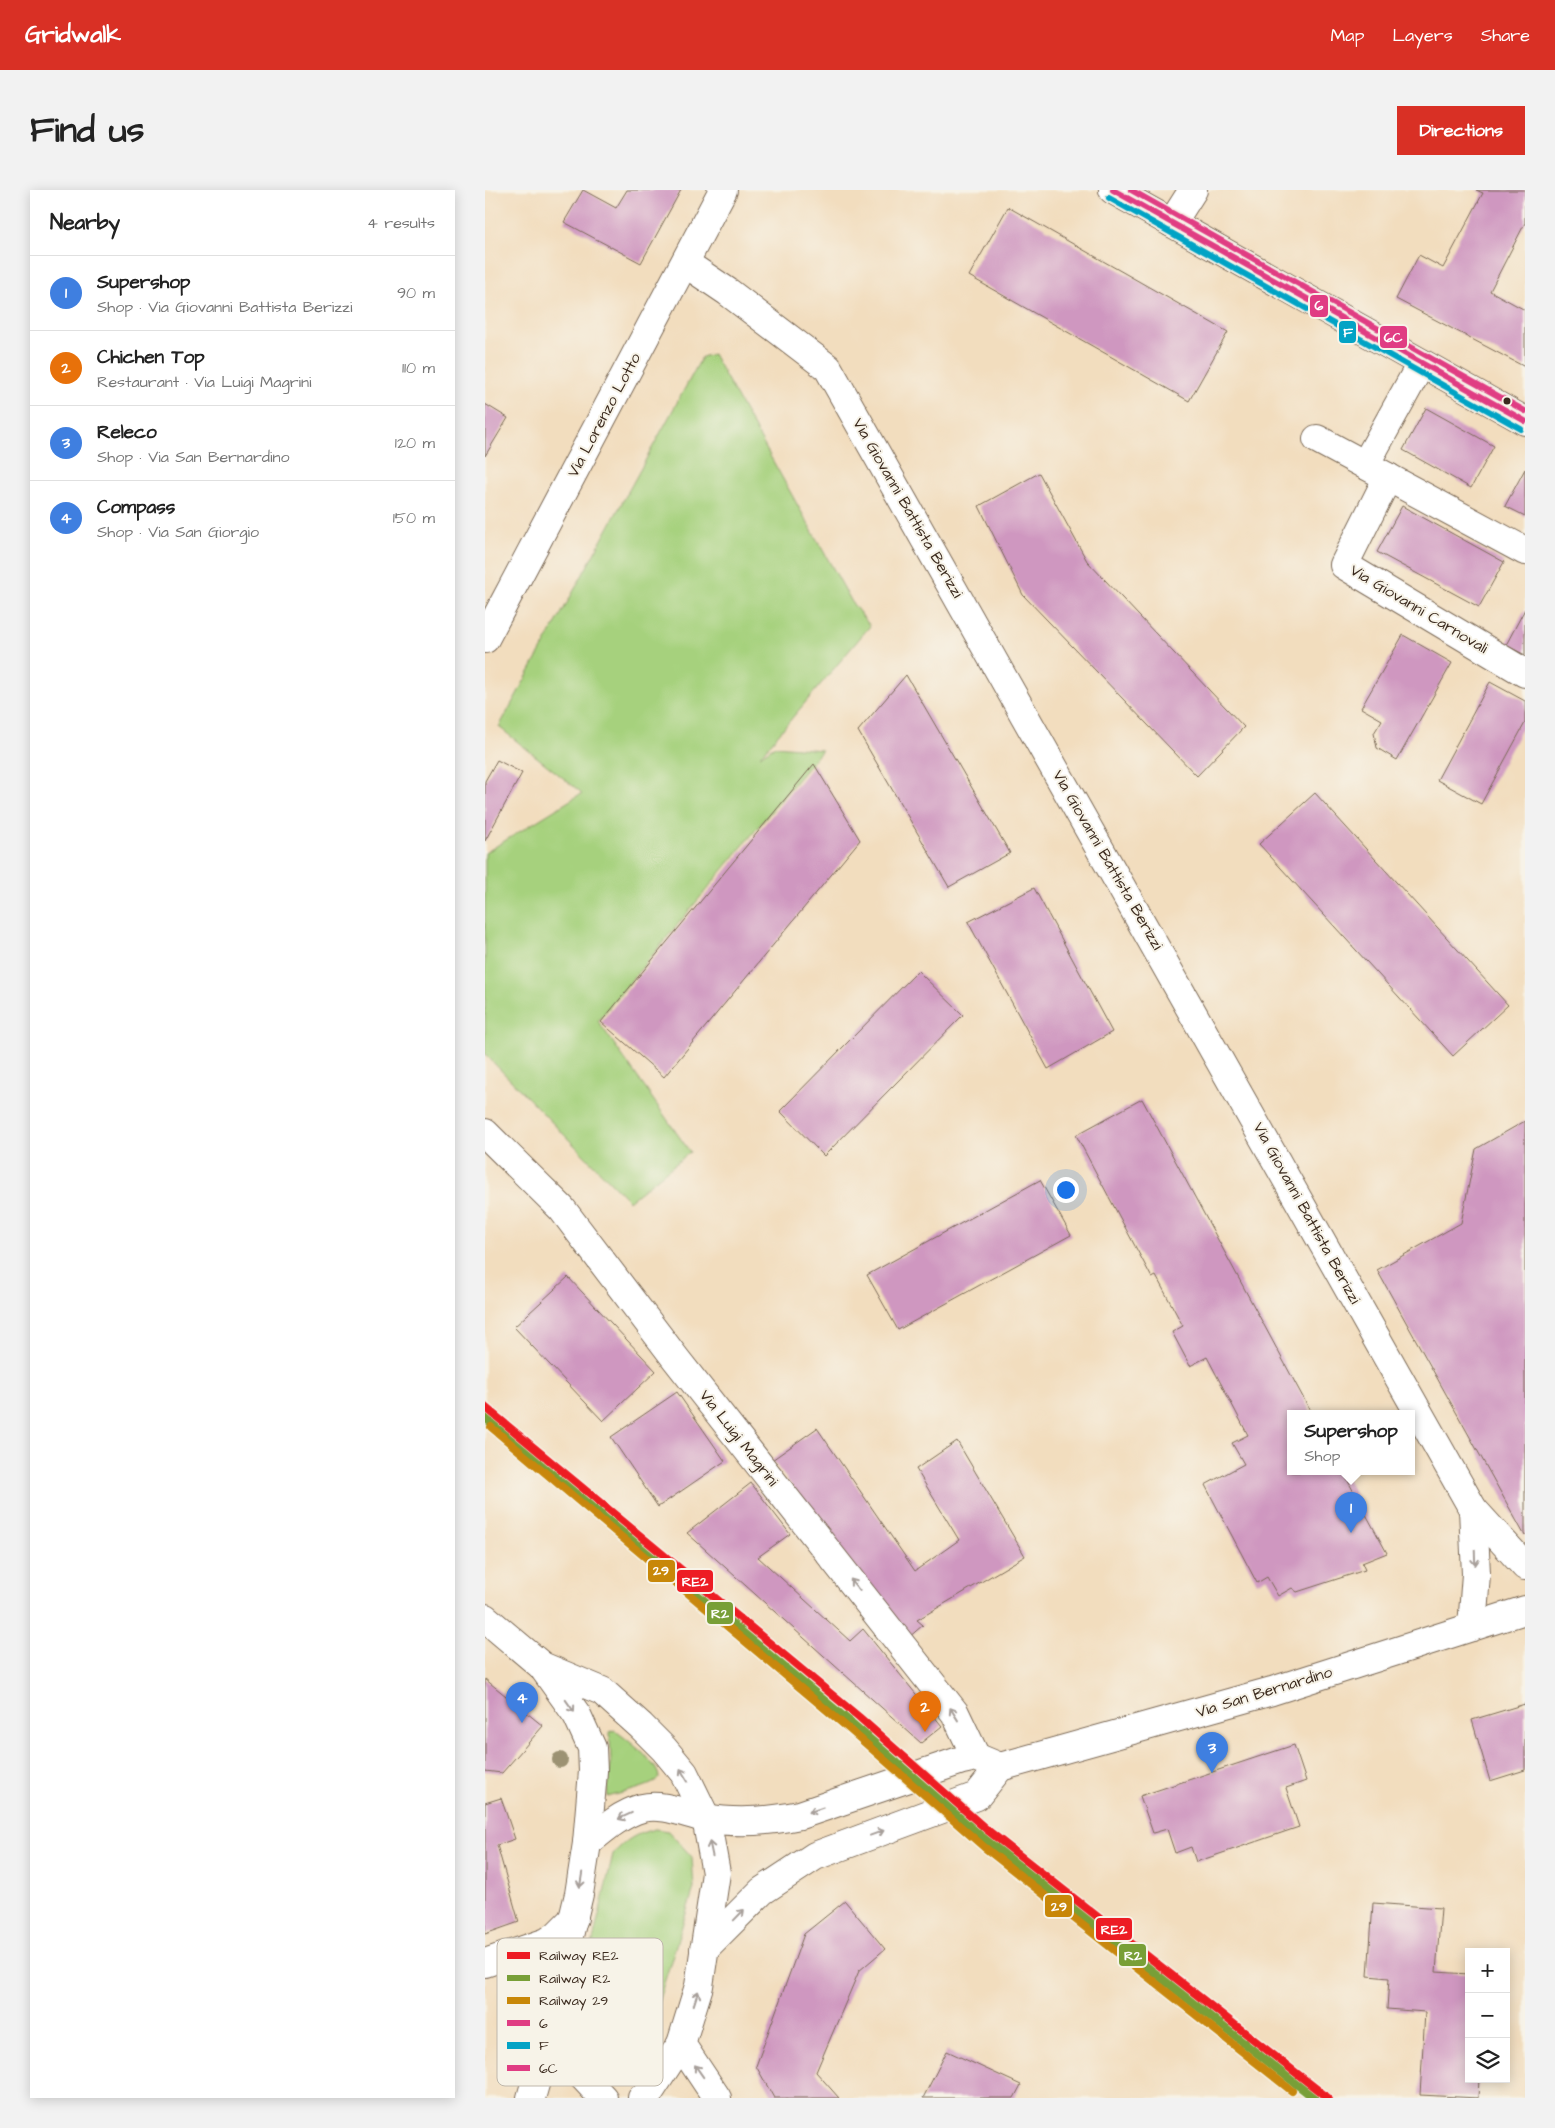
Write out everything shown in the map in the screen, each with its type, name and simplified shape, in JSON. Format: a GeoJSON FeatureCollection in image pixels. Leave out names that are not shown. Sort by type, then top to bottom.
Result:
{"type":"FeatureCollection","features":[{"type":"Feature","properties":{"kind":"street","name":"Via Lorenzo Lotto"},"geometry":{"type":"LineString","coordinates":[[485,639],[723,190]]}},
{"type":"Feature","properties":{"kind":"street"},"geometry":{"type":"LineString","coordinates":[[1113,190],[1421,364],[1525,420]]}},
{"type":"Feature","properties":{"kind":"street"},"geometry":{"type":"LineString","coordinates":[[1172,223],[1193,190]]}},
{"type":"Feature","properties":{"kind":"street","name":"Via Giovanni Battista Berizzi"},"geometry":{"type":"LineString","coordinates":[[685,262],[829,368],[1473,1509],[1525,1566]]}},
{"type":"Feature","properties":{"kind":"street","name":"Via Giovanni Carnovali"},"geometry":{"type":"LineString","coordinates":[[1421,364],[1377,471],[1344,565],[1525,673]]}},
{"type":"Feature","properties":{"kind":"street"},"geometry":{"type":"LineString","coordinates":[[1317,439],[1525,551]]}},
{"type":"Feature","properties":{"kind":"street","name":"Via Luigi Magrini"},"geometry":{"type":"LineString","coordinates":[[485,1133],[562,1209],[676,1359],[955,1713],[988,1762]]}},
{"type":"Feature","properties":{"kind":"street","name":"Via Giovanni Battista Berizzi"},"geometry":{"type":"LineString","coordinates":[[1471,1627],[1476,1574],[1473,1509]]}},
{"type":"Feature","properties":{"kind":"street","name":"Via San Bernardino"},"geometry":{"type":"LineString","coordinates":[[587,1842],[611,1823],[643,1808],[676,1809],[706,1818],[755,1822],[800,1815],[962,1760],[988,1762],[1272,1691],[1525,1610]]}},
{"type":"Feature","properties":{"kind":"street"},"geometry":{"type":"LineString","coordinates":[[485,1618],[542,1666],[577,1715],[591,1748],[593,1771],[587,1842],[569,1938]]}},
{"type":"Feature","properties":{"kind":"street"},"geometry":{"type":"LineString","coordinates":[[542,1666],[602,1691],[641,1726],[684,1772],[706,1818],[716,1873],[699,1986],[681,2044],[663,2071]]}},
{"type":"Feature","properties":{"kind":"street"},"geometry":{"type":"LineString","coordinates":[[704,1949],[761,1891],[815,1856],[977,1796],[988,1762]]}},
{"type":"Feature","properties":{"kind":"street"},"geometry":{"type":"LineString","coordinates":[[553,1938],[574,1918]]}},
{"type":"Feature","properties":{"kind":"street"},"geometry":{"type":"LineString","coordinates":[[485,1963],[497,1959]]}},
{"type":"Feature","properties":{"kind":"street"},"geometry":{"type":"LineString","coordinates":[[681,2044],[717,2098]]}},
{"type":"Feature","properties":{"kind":"street"},"geometry":{"type":"LineString","coordinates":[[592,2086],[603,2098]]}},
{"type":"Feature","properties":{"kind":"street"},"geometry":{"type":"LineString","coordinates":[[643,2098],[653,2086]]}},
{"type":"Feature","properties":{"kind":"green space"},"geometry":{"type":"Polygon","coordinates":[[[713,354],[853,604],[870,626],[760,756],[775,746],[822,750],[598,1021],[690,1152],[629,1201],[485,1054],[485,853],[582,793],[499,727],[702,357],[713,354]]]}},
{"type":"Feature","properties":{"kind":"green space"},"geometry":{"type":"Polygon","coordinates":[[[614,1730],[649,1759],[658,1773],[659,1779],[643,1787],[608,1797],[607,1788],[611,1765],[610,1732],[614,1730]]]}},
{"type":"Feature","properties":{"kind":"green space"},"geometry":{"type":"Polygon","coordinates":[[[655,1829],[668,1831],[692,1857],[694,1888],[663,1987],[663,1938],[594,1938],[613,1854],[623,1844],[642,1833],[655,1829]]]}},
{"type":"Feature","properties":{"kind":"building"},"geometry":{"type":"Polygon","coordinates":[[[583,190],[616,208],[627,190],[681,190],[641,263],[564,222],[583,190]]]}},
{"type":"Feature","properties":{"kind":"building"},"geometry":{"type":"Polygon","coordinates":[[[1476,190],[1525,190],[1525,223],[1490,291],[1525,310],[1525,367],[1396,299],[1419,255],[1443,268],[1483,193],[1476,190]]]}},
{"type":"Feature","properties":{"kind":"building"},"geometry":{"type":"Polygon","coordinates":[[[1008,207],[1228,332],[1189,401],[969,276],[1008,207]]]}},
{"type":"Feature","properties":{"kind":"building"},"geometry":{"type":"Polygon","coordinates":[[[485,404],[508,418],[485,456],[485,404]]]}},
{"type":"Feature","properties":{"kind":"building"},"geometry":{"type":"Polygon","coordinates":[[[1426,408],[1494,446],[1471,488],[1403,450],[1426,408]]]}},
{"type":"Feature","properties":{"kind":"building"},"geometry":{"type":"Polygon","coordinates":[[[1525,469],[1525,516],[1505,506],[1525,469]]]}},
{"type":"Feature","properties":{"kind":"building"},"geometry":{"type":"Polygon","coordinates":[[[1039,473],[1087,561],[1244,727],[1197,776],[1023,595],[979,506],[1039,473]]]}},
{"type":"Feature","properties":{"kind":"building"},"geometry":{"type":"Polygon","coordinates":[[[1402,506],[1504,562],[1479,607],[1377,552],[1402,506]]]}},
{"type":"Feature","properties":{"kind":"building"},"geometry":{"type":"Polygon","coordinates":[[[1525,609],[1525,655],[1506,645],[1525,609]]]}},
{"type":"Feature","properties":{"kind":"building"},"geometry":{"type":"Polygon","coordinates":[[[1403,635],[1452,663],[1397,760],[1377,748],[1374,733],[1382,720],[1361,708],[1403,635]]]}},
{"type":"Feature","properties":{"kind":"building"},"geometry":{"type":"Polygon","coordinates":[[[906,675],[1010,853],[949,887],[858,731],[906,675]]]}},
{"type":"Feature","properties":{"kind":"building"},"geometry":{"type":"Polygon","coordinates":[[[1490,682],[1525,701],[1525,723],[1481,804],[1437,780],[1490,682]]]}},
{"type":"Feature","properties":{"kind":"building"},"geometry":{"type":"Polygon","coordinates":[[[497,760],[522,773],[485,841],[485,781],[497,760]]]}},
{"type":"Feature","properties":{"kind":"building"},"geometry":{"type":"Polygon","coordinates":[[[814,764],[860,840],[664,1077],[601,1022],[814,764]]]}},
{"type":"Feature","properties":{"kind":"building"},"geometry":{"type":"Polygon","coordinates":[[[1315,793],[1508,1005],[1453,1056],[1259,844],[1315,793]]]}},
{"type":"Feature","properties":{"kind":"building"},"geometry":{"type":"Polygon","coordinates":[[[1034,888],[1112,1032],[1048,1069],[968,922],[1034,888]]]}},
{"type":"Feature","properties":{"kind":"building"},"geometry":{"type":"Polygon","coordinates":[[[918,971],[963,1015],[824,1156],[780,1111],[918,971]]]}},
{"type":"Feature","properties":{"kind":"building"},"geometry":{"type":"Polygon","coordinates":[[[1142,1099],[1310,1410],[1287,1410],[1287,1475],[1345,1475],[1387,1553],[1362,1563],[1365,1570],[1297,1592],[1292,1588],[1278,1596],[1267,1577],[1257,1583],[1205,1485],[1244,1464],[1232,1443],[1248,1435],[1207,1357],[1190,1366],[1172,1332],[1183,1326],[1156,1276],[1152,1278],[1076,1135],[1142,1099]]]}},
{"type":"Feature","properties":{"kind":"building"},"geometry":{"type":"Polygon","coordinates":[[[1525,1121],[1525,1536],[1377,1270],[1461,1223],[1476,1149],[1525,1121]]]}},
{"type":"Feature","properties":{"kind":"building"},"geometry":{"type":"Polygon","coordinates":[[[1040,1180],[1071,1235],[898,1330],[867,1275],[1040,1180]]]}},
{"type":"Feature","properties":{"kind":"building"},"geometry":{"type":"Polygon","coordinates":[[[568,1277],[656,1371],[603,1421],[514,1327],[568,1277]]]}},
{"type":"Feature","properties":{"kind":"building"},"geometry":{"type":"Polygon","coordinates":[[[677,1392],[725,1461],[658,1507],[611,1437],[677,1392]]]}},
{"type":"Feature","properties":{"kind":"building"},"geometry":{"type":"Polygon","coordinates":[[[817,1428],[915,1571],[959,1540],[916,1469],[957,1441],[1025,1556],[917,1620],[923,1625],[908,1638],[772,1460],[817,1428]]]}},
{"type":"Feature","properties":{"kind":"building"},"geometry":{"type":"Polygon","coordinates":[[[751,1483],[790,1534],[758,1557],[850,1641],[863,1629],[942,1726],[921,1743],[687,1533],[751,1483]]]}},
{"type":"Feature","properties":{"kind":"building"},"geometry":{"type":"Polygon","coordinates":[[[485,1679],[543,1726],[502,1773],[485,1771],[485,1679]]]}},
{"type":"Feature","properties":{"kind":"building"},"geometry":{"type":"Polygon","coordinates":[[[1525,1704],[1525,1770],[1490,1781],[1472,1720],[1525,1704]]]}},
{"type":"Feature","properties":{"kind":"building"},"geometry":{"type":"Polygon","coordinates":[[[1294,1745],[1306,1781],[1286,1788],[1299,1827],[1196,1862],[1191,1847],[1175,1853],[1167,1829],[1153,1833],[1140,1796],[1294,1745]]]}},
{"type":"Feature","properties":{"kind":"building"},"geometry":{"type":"Polygon","coordinates":[[[501,1798],[515,1839],[497,1845],[519,1922],[485,1934],[485,1803],[501,1798]]]}},
{"type":"Feature","properties":{"kind":"building"},"geometry":{"type":"Polygon","coordinates":[[[845,1901],[885,1949],[859,1971],[816,2072],[839,2098],[774,2098],[756,2066],[804,1934],[845,1901]]]}},
{"type":"Feature","properties":{"kind":"building"},"geometry":{"type":"Polygon","coordinates":[[[1373,1903],[1441,1908],[1436,1972],[1465,1974],[1465,2083],[1479,2083],[1478,2098],[1420,2095],[1425,2012],[1387,2009],[1389,1978],[1368,1976],[1373,1903]]]}},
{"type":"Feature","properties":{"kind":"building"},"geometry":{"type":"Polygon","coordinates":[[[947,2051],[1021,2085],[1014,2098],[923,2098],[947,2051]]]}},
{"type":"Feature","properties":{"kind":"rail line","name":"RE2"},"geometry":{"type":"LineString","coordinates":[[485,1407],[859,1717],[986,1829],[1328,2098]]}},
{"type":"Feature","properties":{"kind":"rail line","name":"R2"},"geometry":{"type":"LineString","coordinates":[[485,1418],[853,1724],[981,1836],[1314,2098]]}},
{"type":"Feature","properties":{"kind":"rail line","name":"29"},"geometry":{"type":"LineString","coordinates":[[491,1427],[848,1728],[984,1847],[1292,2091]]}},
{"type":"Feature","properties":{"kind":"transit line","name":"6"},"geometry":{"type":"LineString","coordinates":[[1113,190],[1525,421]]}},
{"type":"Feature","properties":{"kind":"transit line","name":"6C"},"geometry":{"type":"LineString","coordinates":[[1131,190],[1525,411]]}},
{"type":"Feature","properties":{"kind":"transit line","name":"F"},"geometry":{"type":"LineString","coordinates":[[1109,198],[1521,429]]}},
{"type":"Feature","properties":{"kind":"place","name":"Supershop"},"geometry":{"type":"Point","coordinates":[1351,1533]}},
{"type":"Feature","properties":{"kind":"place","name":"Compass"},"geometry":{"type":"Point","coordinates":[522,1723]}},
{"type":"Feature","properties":{"kind":"place","name":"Chichen Top"},"geometry":{"type":"Point","coordinates":[925,1732]}},
{"type":"Feature","properties":{"kind":"place","name":"Releco"},"geometry":{"type":"Point","coordinates":[1212,1773]}}]}
